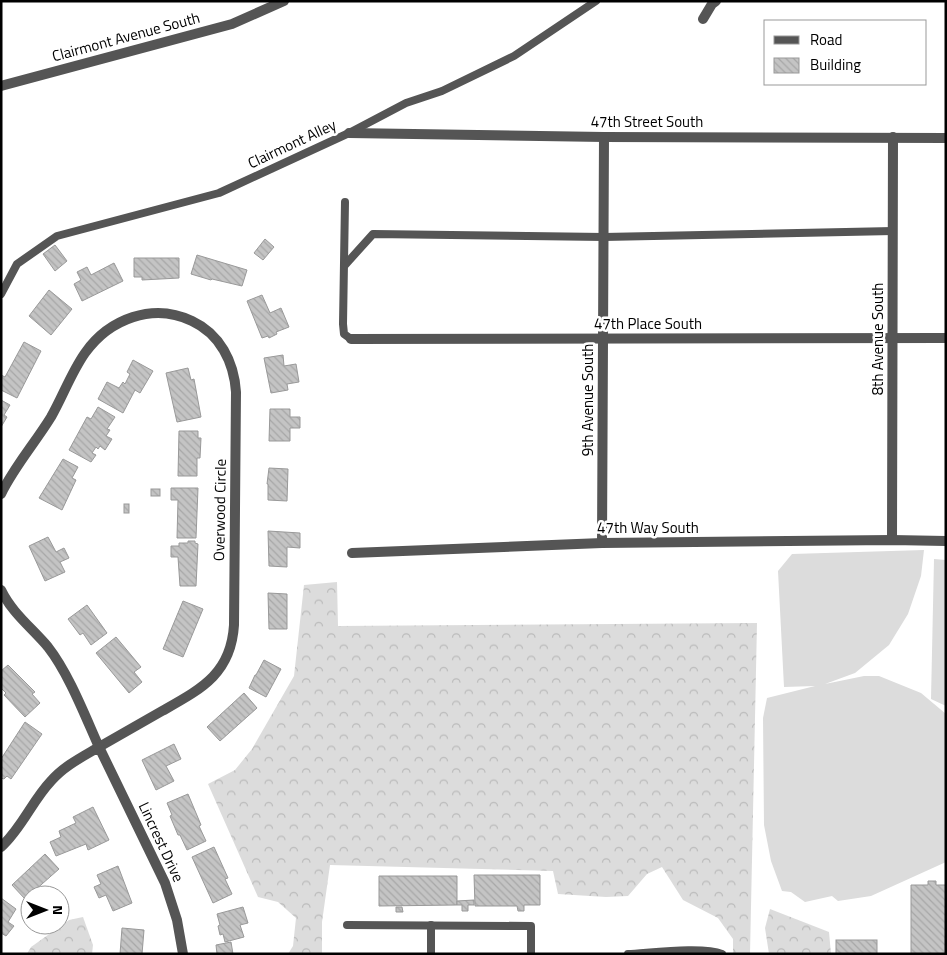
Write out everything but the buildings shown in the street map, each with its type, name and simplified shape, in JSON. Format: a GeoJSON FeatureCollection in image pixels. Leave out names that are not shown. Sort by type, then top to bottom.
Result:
{"type":"FeatureCollection","features":[{"type":"Feature","properties":{"kind":"street","name":"Clairmont Avenue South"},"geometry":{"type":"LineString","coordinates":[[1,86],[232,24],[284,1]]}},
{"type":"Feature","properties":{"kind":"street"},"geometry":{"type":"LineString","coordinates":[[703,20],[712,4],[716,1]]}},
{"type":"Feature","properties":{"kind":"street","name":"47th Street South"},"geometry":{"type":"LineString","coordinates":[[349,133],[604,137],[946,138]]}},
{"type":"Feature","properties":{"kind":"street","name":"9th Avenue South"},"geometry":{"type":"LineString","coordinates":[[602,542],[604,137]]}},
{"type":"Feature","properties":{"kind":"street","name":"8th Avenue South"},"geometry":{"type":"LineString","coordinates":[[892,540],[893,137]]}},
{"type":"Feature","properties":{"kind":"street","name":"Overwood Circle"},"geometry":{"type":"LineString","coordinates":[[1,494],[52,415],[85,353],[102,334],[114,326],[139,314],[151,312],[175,314],[197,323],[223,347],[233,368],[236,392],[234,625],[231,645],[223,664],[204,686],[99,747],[57,775],[49,783],[12,837],[1,847]]}},
{"type":"Feature","properties":{"kind":"street","name":"47th Place South"},"geometry":{"type":"LineString","coordinates":[[351,339],[946,338]]}},
{"type":"Feature","properties":{"kind":"street","name":"47th Way South"},"geometry":{"type":"LineString","coordinates":[[352,552],[602,542],[946,541]]}},
{"type":"Feature","properties":{"kind":"street"},"geometry":{"type":"LineString","coordinates":[[1,590],[12,608],[48,648],[68,682],[99,747]]}},
{"type":"Feature","properties":{"kind":"street","name":"Lincrest Drive"},"geometry":{"type":"LineString","coordinates":[[99,747],[165,883],[178,920],[183,954]]}},
{"type":"Feature","properties":{"kind":"lane","name":"Clairmont Alley"},"geometry":{"type":"LineString","coordinates":[[1,294],[17,264],[57,236],[219,193],[349,133],[406,103],[442,91],[514,56],[596,1]]}},
{"type":"Feature","properties":{"kind":"lane"},"geometry":{"type":"LineString","coordinates":[[345,202],[344,334],[351,339]]}},
{"type":"Feature","properties":{"kind":"lane"},"geometry":{"type":"LineString","coordinates":[[345,265],[373,234],[604,237],[893,231]]}},
{"type":"Feature","properties":{"kind":"lane"},"geometry":{"type":"LineString","coordinates":[[347,925],[531,926],[531,954]]}},
{"type":"Feature","properties":{"kind":"lane"},"geometry":{"type":"LineString","coordinates":[[431,926],[431,954]]}},
{"type":"Feature","properties":{"kind":"lane"},"geometry":{"type":"LineString","coordinates":[[628,954],[698,950],[716,951],[722,954]]}},
{"type":"Feature","properties":{"kind":"green space"},"geometry":{"type":"Polygon","coordinates":[[[924,550],[921,576],[908,614],[889,645],[855,673],[825,684],[864,676],[879,676],[921,693],[946,714],[946,862],[871,896],[838,901],[832,896],[805,902],[791,892],[782,891],[771,861],[764,825],[763,718],[767,698],[815,686],[784,687],[778,571],[792,554],[924,550]]]}},
{"type":"Feature","properties":{"kind":"green space"},"geometry":{"type":"Polygon","coordinates":[[[934,559],[946,560],[946,706],[931,699],[934,559]]]}},
{"type":"Feature","properties":{"kind":"green space"},"geometry":{"type":"Polygon","coordinates":[[[337,582],[338,626],[757,623],[750,954],[733,954],[733,939],[718,918],[683,900],[662,867],[647,874],[628,896],[606,897],[558,894],[553,871],[330,865],[322,922],[322,954],[288,954],[293,946],[296,918],[278,902],[258,897],[208,784],[235,770],[252,749],[294,676],[304,585],[337,582]]]}},
{"type":"Feature","properties":{"kind":"green space"},"geometry":{"type":"Polygon","coordinates":[[[770,909],[829,932],[831,954],[769,954],[765,928],[770,909]]]}},
{"type":"Feature","properties":{"kind":"green space"},"geometry":{"type":"Polygon","coordinates":[[[83,917],[93,945],[92,954],[27,954],[31,947],[48,935],[70,935],[70,920],[83,917]]]}}]}
